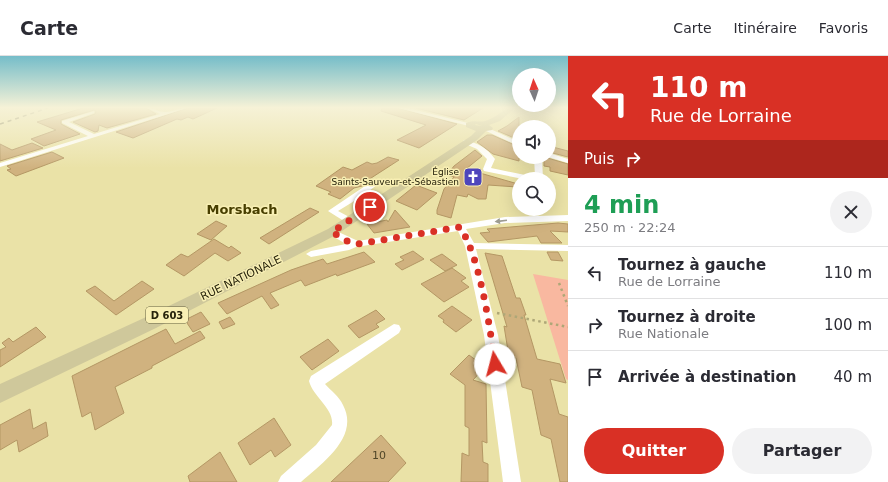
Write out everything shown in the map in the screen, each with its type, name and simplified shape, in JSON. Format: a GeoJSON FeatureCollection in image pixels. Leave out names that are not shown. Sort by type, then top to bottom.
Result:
{"type":"FeatureCollection","features":[{"type":"Feature","properties":{"kind":"main road","name":"RUE NATIONALE"},"geometry":{"type":"LineString","coordinates":[[0,394],[150,323],[332,232],[467,141],[482,129]]}},
{"type":"Feature","properties":{"kind":"street"},"geometry":{"type":"LineString","coordinates":[[76,128],[93,136]]}},
{"type":"Feature","properties":{"kind":"street"},"geometry":{"type":"LineString","coordinates":[[0,165],[120,128]]}},
{"type":"Feature","properties":{"kind":"street"},"geometry":{"type":"LineString","coordinates":[[478,128],[512,141]]}},
{"type":"Feature","properties":{"kind":"street"},"geometry":{"type":"LineString","coordinates":[[467,141],[480,147],[488,153],[491,159],[487,169],[512,174]]}},
{"type":"Feature","properties":{"kind":"street"},"geometry":{"type":"LineString","coordinates":[[556,157],[568,161]]}},
{"type":"Feature","properties":{"kind":"street"},"geometry":{"type":"LineString","coordinates":[[350,221],[332,211],[374,184]]}},
{"type":"Feature","properties":{"kind":"street"},"geometry":{"type":"LineString","coordinates":[[363,192],[382,199]]}},
{"type":"Feature","properties":{"kind":"street"},"geometry":{"type":"LineString","coordinates":[[332,232],[354,243],[375,242],[505,220],[568,218]]}},
{"type":"Feature","properties":{"kind":"street"},"geometry":{"type":"LineString","coordinates":[[460,227],[468,239],[491,335],[512,482]]}},
{"type":"Feature","properties":{"kind":"street"},"geometry":{"type":"LineString","coordinates":[[311,254],[349,247],[354,243]]}},
{"type":"Feature","properties":{"kind":"street"},"geometry":{"type":"LineString","coordinates":[[470,246],[568,248]]}},
{"type":"Feature","properties":{"kind":"street"},"geometry":{"type":"LineString","coordinates":[[287,482],[325,447],[340,428],[341,418],[336,408],[317,386],[316,381],[394,329]]}},
{"type":"Feature","properties":{"kind":"path"},"geometry":{"type":"LineString","coordinates":[[559,283],[568,306]]}},
{"type":"Feature","properties":{"kind":"path"},"geometry":{"type":"LineString","coordinates":[[486,311],[568,327]]}},
{"type":"Feature","properties":{"kind":"shaded area"},"geometry":{"type":"Polygon","coordinates":[[[533,274],[568,280],[568,380],[566,379],[533,274]]]}},
{"type":"Feature","properties":{"kind":"building"},"geometry":{"type":"Polygon","coordinates":[[[51,128],[68,128],[80,134],[44,146],[31,139],[56,130],[51,128]]]}},
{"type":"Feature","properties":{"kind":"building"},"geometry":{"type":"Polygon","coordinates":[[[86,128],[99,128],[98,131],[95,132],[86,128]]]}},
{"type":"Feature","properties":{"kind":"building"},"geometry":{"type":"Polygon","coordinates":[[[128,128],[156,128],[133,138],[116,132],[128,128]]]}},
{"type":"Feature","properties":{"kind":"building"},"geometry":{"type":"Polygon","coordinates":[[[420,128],[451,128],[419,148],[397,140],[420,128]]]}},
{"type":"Feature","properties":{"kind":"building"},"geometry":{"type":"Polygon","coordinates":[[[504,128],[512,128],[512,137],[498,131],[504,128]]]}},
{"type":"Feature","properties":{"kind":"building"},"geometry":{"type":"Polygon","coordinates":[[[487,135],[492,135],[512,144],[512,159],[493,154],[477,142],[487,135]]]}},
{"type":"Feature","properties":{"kind":"building"},"geometry":{"type":"Polygon","coordinates":[[[32,143],[43,148],[0,161],[0,144],[12,150],[32,143]]]}},
{"type":"Feature","properties":{"kind":"building"},"geometry":{"type":"Polygon","coordinates":[[[556,148],[568,151],[568,157],[556,154],[556,148]]]}},
{"type":"Feature","properties":{"kind":"building"},"geometry":{"type":"Polygon","coordinates":[[[475,150],[482,156],[466,169],[512,182],[512,187],[488,185],[486,199],[478,199],[468,194],[467,197],[457,195],[451,218],[437,214],[444,189],[454,177],[447,175],[454,166],[475,150]]]}},
{"type":"Feature","properties":{"kind":"building"},"geometry":{"type":"Polygon","coordinates":[[[52,152],[64,158],[16,176],[7,170],[11,169],[7,166],[52,152]]]}},
{"type":"Feature","properties":{"kind":"building"},"geometry":{"type":"Polygon","coordinates":[[[388,157],[399,160],[368,180],[370,181],[362,186],[354,188],[340,199],[328,194],[331,192],[316,186],[343,167],[352,170],[367,162],[372,164],[377,163],[388,157]]]}},
{"type":"Feature","properties":{"kind":"building"},"geometry":{"type":"Polygon","coordinates":[[[556,160],[568,164],[568,175],[550,171],[550,167],[544,166],[544,164],[556,164],[556,160]]]}},
{"type":"Feature","properties":{"kind":"building"},"geometry":{"type":"Polygon","coordinates":[[[416,185],[437,193],[417,210],[396,201],[416,185]]]}},
{"type":"Feature","properties":{"kind":"building"},"geometry":{"type":"Polygon","coordinates":[[[310,208],[319,212],[269,244],[260,238],[310,208]]]}},
{"type":"Feature","properties":{"kind":"building"},"geometry":{"type":"Polygon","coordinates":[[[395,210],[410,227],[374,233],[367,224],[387,220],[388,222],[395,210]]]}},
{"type":"Feature","properties":{"kind":"building"},"geometry":{"type":"Polygon","coordinates":[[[216,221],[227,226],[211,240],[197,234],[216,221]]]}},
{"type":"Feature","properties":{"kind":"building"},"geometry":{"type":"Polygon","coordinates":[[[558,223],[568,224],[568,232],[550,231],[562,243],[541,243],[537,236],[488,242],[480,233],[490,232],[487,229],[558,223]]]}},
{"type":"Feature","properties":{"kind":"building"},"geometry":{"type":"Polygon","coordinates":[[[214,239],[229,248],[231,246],[241,253],[228,261],[215,253],[184,276],[166,265],[181,254],[188,257],[214,239]]]}},
{"type":"Feature","properties":{"kind":"building"},"geometry":{"type":"Polygon","coordinates":[[[413,251],[424,259],[402,270],[395,264],[404,260],[400,257],[413,251]]]}},
{"type":"Feature","properties":{"kind":"building"},"geometry":{"type":"Polygon","coordinates":[[[364,252],[375,262],[337,276],[336,274],[305,286],[301,280],[270,293],[279,305],[271,309],[262,296],[227,314],[218,303],[291,270],[323,259],[327,264],[364,252]]]}},
{"type":"Feature","properties":{"kind":"building"},"geometry":{"type":"Polygon","coordinates":[[[547,252],[558,252],[563,261],[551,260],[547,252]]]}},
{"type":"Feature","properties":{"kind":"building"},"geometry":{"type":"Polygon","coordinates":[[[485,253],[502,256],[516,298],[520,298],[526,315],[524,315],[537,359],[560,364],[566,383],[550,379],[559,414],[568,417],[568,482],[560,482],[551,439],[541,435],[532,390],[522,387],[516,358],[509,357],[504,326],[507,327],[485,253]]]}},
{"type":"Feature","properties":{"kind":"building"},"geometry":{"type":"Polygon","coordinates":[[[442,254],[457,265],[445,271],[430,260],[442,254]]]}},
{"type":"Feature","properties":{"kind":"building"},"geometry":{"type":"Polygon","coordinates":[[[452,268],[466,278],[461,281],[469,287],[444,302],[421,284],[452,268]]]}},
{"type":"Feature","properties":{"kind":"building"},"geometry":{"type":"Polygon","coordinates":[[[142,281],[154,289],[116,315],[86,291],[95,286],[114,301],[142,281]]]}},
{"type":"Feature","properties":{"kind":"building"},"geometry":{"type":"Polygon","coordinates":[[[452,306],[472,320],[456,332],[438,316],[452,306]]]}},
{"type":"Feature","properties":{"kind":"building"},"geometry":{"type":"Polygon","coordinates":[[[376,310],[385,319],[376,324],[379,327],[359,338],[348,326],[376,310]]]}},
{"type":"Feature","properties":{"kind":"building"},"geometry":{"type":"Polygon","coordinates":[[[201,312],[210,324],[193,332],[185,320],[201,312]]]}},
{"type":"Feature","properties":{"kind":"building"},"geometry":{"type":"Polygon","coordinates":[[[230,317],[235,324],[223,329],[219,322],[230,317]]]}},
{"type":"Feature","properties":{"kind":"building"},"geometry":{"type":"Polygon","coordinates":[[[36,327],[46,337],[0,367],[0,350],[6,347],[2,343],[9,338],[13,342],[36,327]]]}},
{"type":"Feature","properties":{"kind":"building"},"geometry":{"type":"Polygon","coordinates":[[[166,329],[175,344],[200,331],[205,338],[115,387],[124,413],[95,430],[91,412],[82,417],[72,376],[166,329]]]}},
{"type":"Feature","properties":{"kind":"building"},"geometry":{"type":"Polygon","coordinates":[[[328,339],[339,351],[312,370],[300,357],[328,339]]]}},
{"type":"Feature","properties":{"kind":"building"},"geometry":{"type":"Polygon","coordinates":[[[469,355],[485,367],[473,380],[486,384],[487,443],[482,441],[483,462],[488,464],[488,482],[461,482],[462,453],[469,456],[469,428],[465,426],[465,385],[450,374],[469,355]]]}},
{"type":"Feature","properties":{"kind":"building"},"geometry":{"type":"Polygon","coordinates":[[[30,409],[33,429],[46,422],[48,436],[19,452],[17,440],[0,450],[0,425],[30,409]]]}},
{"type":"Feature","properties":{"kind":"building"},"geometry":{"type":"Polygon","coordinates":[[[274,418],[291,445],[275,457],[271,450],[250,465],[238,443],[274,418]]]}},
{"type":"Feature","properties":{"kind":"building"},"geometry":{"type":"Polygon","coordinates":[[[381,435],[406,463],[388,482],[331,482],[381,435]]]}},
{"type":"Feature","properties":{"kind":"building"},"geometry":{"type":"Polygon","coordinates":[[[220,452],[237,482],[190,482],[188,476],[220,452]]]}},
{"type":"Feature","properties":{"kind":"place","name":"Église Saints-Sauveur-et-Sébastien"},"geometry":{"type":"Point","coordinates":[473,177]}},
{"type":"Feature","properties":{"kind":"district","name":"Morsbach"},"geometry":{"type":"Point","coordinates":[242,209]}},
{"type":"Feature","properties":{"kind":"route"},"geometry":{"type":"LineString","coordinates":[[370,207],[332,232],[349,242],[358,244],[460,227],[468,239],[475,265],[491,335],[495,364]]}}]}
